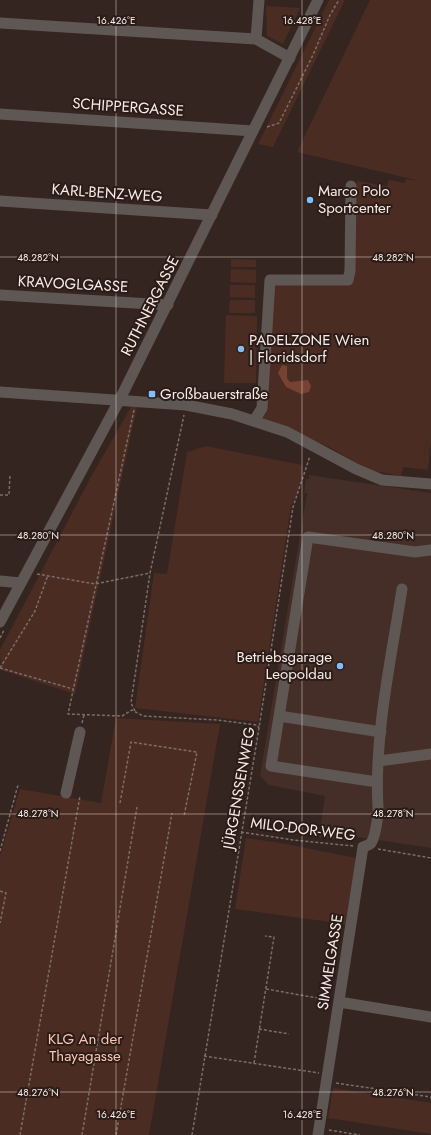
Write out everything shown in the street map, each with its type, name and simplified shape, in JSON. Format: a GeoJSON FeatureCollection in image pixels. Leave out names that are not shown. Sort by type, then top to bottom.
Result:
{"type":"FeatureCollection","features":[{"type":"Feature","properties":{"kind":"street"},"geometry":{"type":"LineString","coordinates":[[256,39],[259,0]]}},
{"type":"Feature","properties":{"kind":"street","name":"RUTHNERGASSE"},"geometry":{"type":"LineString","coordinates":[[0,622],[120,399],[168,305],[318,0]]}},
{"type":"Feature","properties":{"kind":"street"},"geometry":{"type":"LineString","coordinates":[[0,23],[256,39],[290,58]]}},
{"type":"Feature","properties":{"kind":"street","name":"SCHIPPERGASSE"},"geometry":{"type":"LineString","coordinates":[[0,114],[253,130]]}},
{"type":"Feature","properties":{"kind":"street"},"geometry":{"type":"LineString","coordinates":[[254,421],[262,408],[270,280],[348,280],[350,271],[351,186]]}},
{"type":"Feature","properties":{"kind":"street","name":"KARL-BENZ-WEG"},"geometry":{"type":"LineString","coordinates":[[0,201],[212,215]]}},
{"type":"Feature","properties":{"kind":"street","name":"KRAVOGLGASSE"},"geometry":{"type":"LineString","coordinates":[[0,295],[168,305]]}},
{"type":"Feature","properties":{"kind":"street"},"geometry":{"type":"LineString","coordinates":[[0,392],[136,400],[186,405],[232,414],[287,432],[356,469],[382,480],[431,484]]}},
{"type":"Feature","properties":{"kind":"street"},"geometry":{"type":"LineString","coordinates":[[377,782],[271,766],[308,537],[415,552],[431,550]]}},
{"type":"Feature","properties":{"kind":"street"},"geometry":{"type":"LineString","coordinates":[[0,581],[21,583]]}},
{"type":"Feature","properties":{"kind":"street"},"geometry":{"type":"LineString","coordinates":[[363,847],[371,843],[379,810],[377,782],[381,732],[402,589]]}},
{"type":"Feature","properties":{"kind":"street"},"geometry":{"type":"LineString","coordinates":[[279,716],[381,732]]}},
{"type":"Feature","properties":{"kind":"street"},"geometry":{"type":"LineString","coordinates":[[66,793],[80,732]]}},
{"type":"Feature","properties":{"kind":"street"},"geometry":{"type":"LineString","coordinates":[[378,761],[431,754]]}},
{"type":"Feature","properties":{"kind":"street","name":"SIMMELGASSE"},"geometry":{"type":"LineString","coordinates":[[319,1132],[363,847]]}},
{"type":"Feature","properties":{"kind":"street"},"geometry":{"type":"LineString","coordinates":[[339,1002],[431,1017]]}},
{"type":"Feature","properties":{"kind":"path"},"geometry":{"type":"LineString","coordinates":[[253,130],[279,123],[313,55],[330,15],[339,0]]}},
{"type":"Feature","properties":{"kind":"path"},"geometry":{"type":"LineString","coordinates":[[135,711],[129,711],[122,716],[68,714],[136,400]]}},
{"type":"Feature","properties":{"kind":"path"},"geometry":{"type":"LineString","coordinates":[[186,405],[150,573],[131,703],[135,711],[143,716],[217,720],[257,725],[259,728]]}},
{"type":"Feature","properties":{"kind":"path","name":"JÜRGENSSENWEG"},"geometry":{"type":"LineString","coordinates":[[192,1135],[259,728],[293,507],[298,497],[308,458],[315,448]]}},
{"type":"Feature","properties":{"kind":"path"},"geometry":{"type":"LineString","coordinates":[[0,495],[9,495],[10,475]]}},
{"type":"Feature","properties":{"kind":"path"},"geometry":{"type":"LineString","coordinates":[[35,573],[95,584],[150,573]]}},
{"type":"Feature","properties":{"kind":"path"},"geometry":{"type":"LineString","coordinates":[[48,575],[35,611],[0,668],[73,689]]}},
{"type":"Feature","properties":{"kind":"path"},"geometry":{"type":"LineString","coordinates":[[120,804],[131,742],[197,752],[184,816]]}},
{"type":"Feature","properties":{"kind":"path"},"geometry":{"type":"LineString","coordinates":[[0,851],[18,785]]}},
{"type":"Feature","properties":{"kind":"path"},"geometry":{"type":"LineString","coordinates":[[20,1135],[80,796]]}},
{"type":"Feature","properties":{"kind":"path"},"geometry":{"type":"LineString","coordinates":[[82,1135],[138,807]]}},
{"type":"Feature","properties":{"kind":"path"},"geometry":{"type":"LineString","coordinates":[[116,1135],[172,813]]}},
{"type":"Feature","properties":{"kind":"path","name":"MILO-DOR-WEG"},"geometry":{"type":"LineString","coordinates":[[241,832],[293,840],[363,847],[431,858]]}},
{"type":"Feature","properties":{"kind":"path"},"geometry":{"type":"LineString","coordinates":[[0,891],[6,893],[0,924]]}},
{"type":"Feature","properties":{"kind":"path"},"geometry":{"type":"LineString","coordinates":[[254,1063],[258,1029],[274,937],[265,936]]}},
{"type":"Feature","properties":{"kind":"path"},"geometry":{"type":"LineString","coordinates":[[266,989],[339,1002]]}},
{"type":"Feature","properties":{"kind":"path"},"geometry":{"type":"LineString","coordinates":[[258,1029],[289,1034]]}},
{"type":"Feature","properties":{"kind":"path"},"geometry":{"type":"LineString","coordinates":[[204,1056],[254,1063],[431,1098]]}},
{"type":"Feature","properties":{"kind":"path"},"geometry":{"type":"LineString","coordinates":[[319,1132],[360,1135]]}},
{"type":"Feature","properties":{"kind":"shaded area"},"geometry":{"type":"Polygon","coordinates":[[[282,365],[287,366],[287,378],[290,382],[308,380],[311,386],[309,392],[301,394],[286,387],[278,373],[282,365]]]}},
{"type":"Feature","properties":{"kind":"shaded area"},"geometry":{"type":"Polygon","coordinates":[[[309,475],[431,493],[431,848],[351,836],[350,842],[319,837],[325,796],[269,785],[260,776],[307,493],[304,493],[306,479],[309,479],[309,475]]]}},
{"type":"Feature","properties":{"kind":"green space"},"geometry":{"type":"Polygon","coordinates":[[[329,0],[345,0],[273,147],[258,144],[329,0]]]}},
{"type":"Feature","properties":{"kind":"green space"},"geometry":{"type":"Polygon","coordinates":[[[370,0],[431,0],[431,439],[428,470],[403,467],[401,476],[370,470],[333,449],[260,417],[270,282],[343,284],[349,224],[357,181],[387,186],[389,180],[405,183],[406,179],[420,181],[297,152],[370,0]]]}},
{"type":"Feature","properties":{"kind":"green space"},"geometry":{"type":"Polygon","coordinates":[[[266,6],[300,8],[283,44],[267,36],[266,6]]]}},
{"type":"Feature","properties":{"kind":"green space"},"geometry":{"type":"Polygon","coordinates":[[[231,259],[256,260],[256,267],[231,267],[231,259]]]}},
{"type":"Feature","properties":{"kind":"green space"},"geometry":{"type":"Polygon","coordinates":[[[231,269],[256,270],[256,283],[230,282],[231,269]]]}},
{"type":"Feature","properties":{"kind":"green space"},"geometry":{"type":"Polygon","coordinates":[[[230,285],[255,285],[255,298],[230,297],[230,285]]]}},
{"type":"Feature","properties":{"kind":"green space"},"geometry":{"type":"Polygon","coordinates":[[[230,300],[255,300],[255,313],[229,313],[230,300]]]}},
{"type":"Feature","properties":{"kind":"green space","name":"PADELZONE Wien | Floridsdorf"},"geometry":{"type":"Polygon","coordinates":[[[226,315],[257,316],[256,383],[224,383],[226,315]]]}},
{"type":"Feature","properties":{"kind":"green space"},"geometry":{"type":"Polygon","coordinates":[[[131,407],[137,407],[75,694],[1,670],[0,650],[92,475],[131,407]]]}},
{"type":"Feature","properties":{"kind":"green space"},"geometry":{"type":"Polygon","coordinates":[[[206,446],[302,465],[303,470],[300,486],[291,505],[258,722],[135,708],[154,573],[167,574],[187,452],[206,446]]]}},
{"type":"Feature","properties":{"kind":"green space","name":"KLG An der Thayagasse"},"geometry":{"type":"Polygon","coordinates":[[[116,718],[220,724],[149,1135],[0,1135],[0,856],[20,789],[101,803],[116,718]]]}},
{"type":"Feature","properties":{"kind":"green space"},"geometry":{"type":"Polygon","coordinates":[[[246,838],[281,843],[356,858],[345,924],[235,909],[246,838]]]}},
{"type":"Feature","properties":{"kind":"green space"},"geometry":{"type":"Polygon","coordinates":[[[333,1088],[431,1103],[431,1134],[328,1118],[333,1088]]]}},
{"type":"Feature","properties":{"kind":"place","name":"Marco Polo Sportcenter"},"geometry":{"type":"Point","coordinates":[310,200]}},
{"type":"Feature","properties":{"kind":"place","name":"PADELZONE Wien | Floridsdorf"},"geometry":{"type":"Point","coordinates":[241,349]}},
{"type":"Feature","properties":{"kind":"place","name":"Großbauerstraße"},"geometry":{"type":"Point","coordinates":[152,394]}},
{"type":"Feature","properties":{"kind":"place","name":"Betriebsgarage Leopoldau"},"geometry":{"type":"Point","coordinates":[340,666]}}]}
